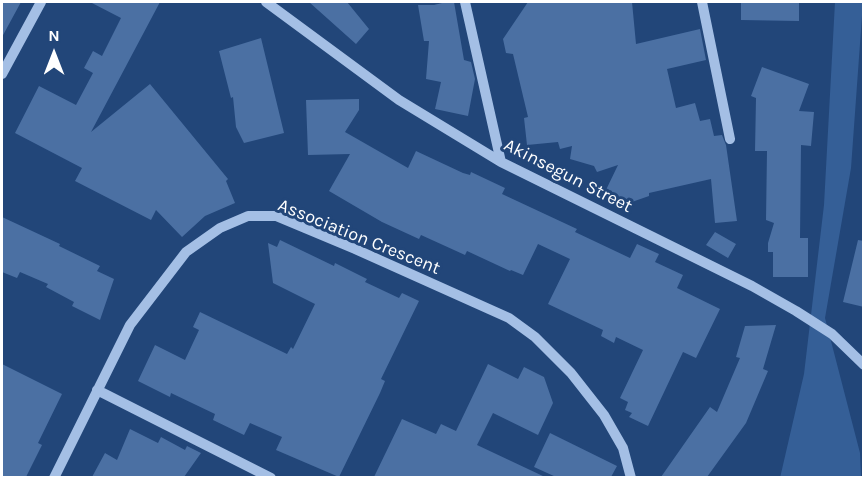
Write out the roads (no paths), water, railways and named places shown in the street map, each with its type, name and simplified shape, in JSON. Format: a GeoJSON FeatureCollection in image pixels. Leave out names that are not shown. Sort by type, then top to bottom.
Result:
{"type":"FeatureCollection","features":[{"type":"Feature","properties":{"kind":"street"},"geometry":{"type":"LineString","coordinates":[[2,74],[41,2]]}},
{"type":"Feature","properties":{"kind":"street","name":"Akinsegun Street"},"geometry":{"type":"LineString","coordinates":[[266,2],[399,100],[501,162],[752,286],[832,334],[864,365]]}},
{"type":"Feature","properties":{"kind":"street"},"geometry":{"type":"LineString","coordinates":[[465,2],[501,162]]}},
{"type":"Feature","properties":{"kind":"street"},"geometry":{"type":"LineString","coordinates":[[702,2],[730,139]]}},
{"type":"Feature","properties":{"kind":"street","name":"Association Crescent"},"geometry":{"type":"LineString","coordinates":[[54,477],[130,325],[186,252],[220,228],[248,216],[276,216],[509,318],[535,337],[572,373],[604,415],[623,448],[631,477]]}},
{"type":"Feature","properties":{"kind":"street"},"geometry":{"type":"LineString","coordinates":[[97,390],[271,477]]}}]}
